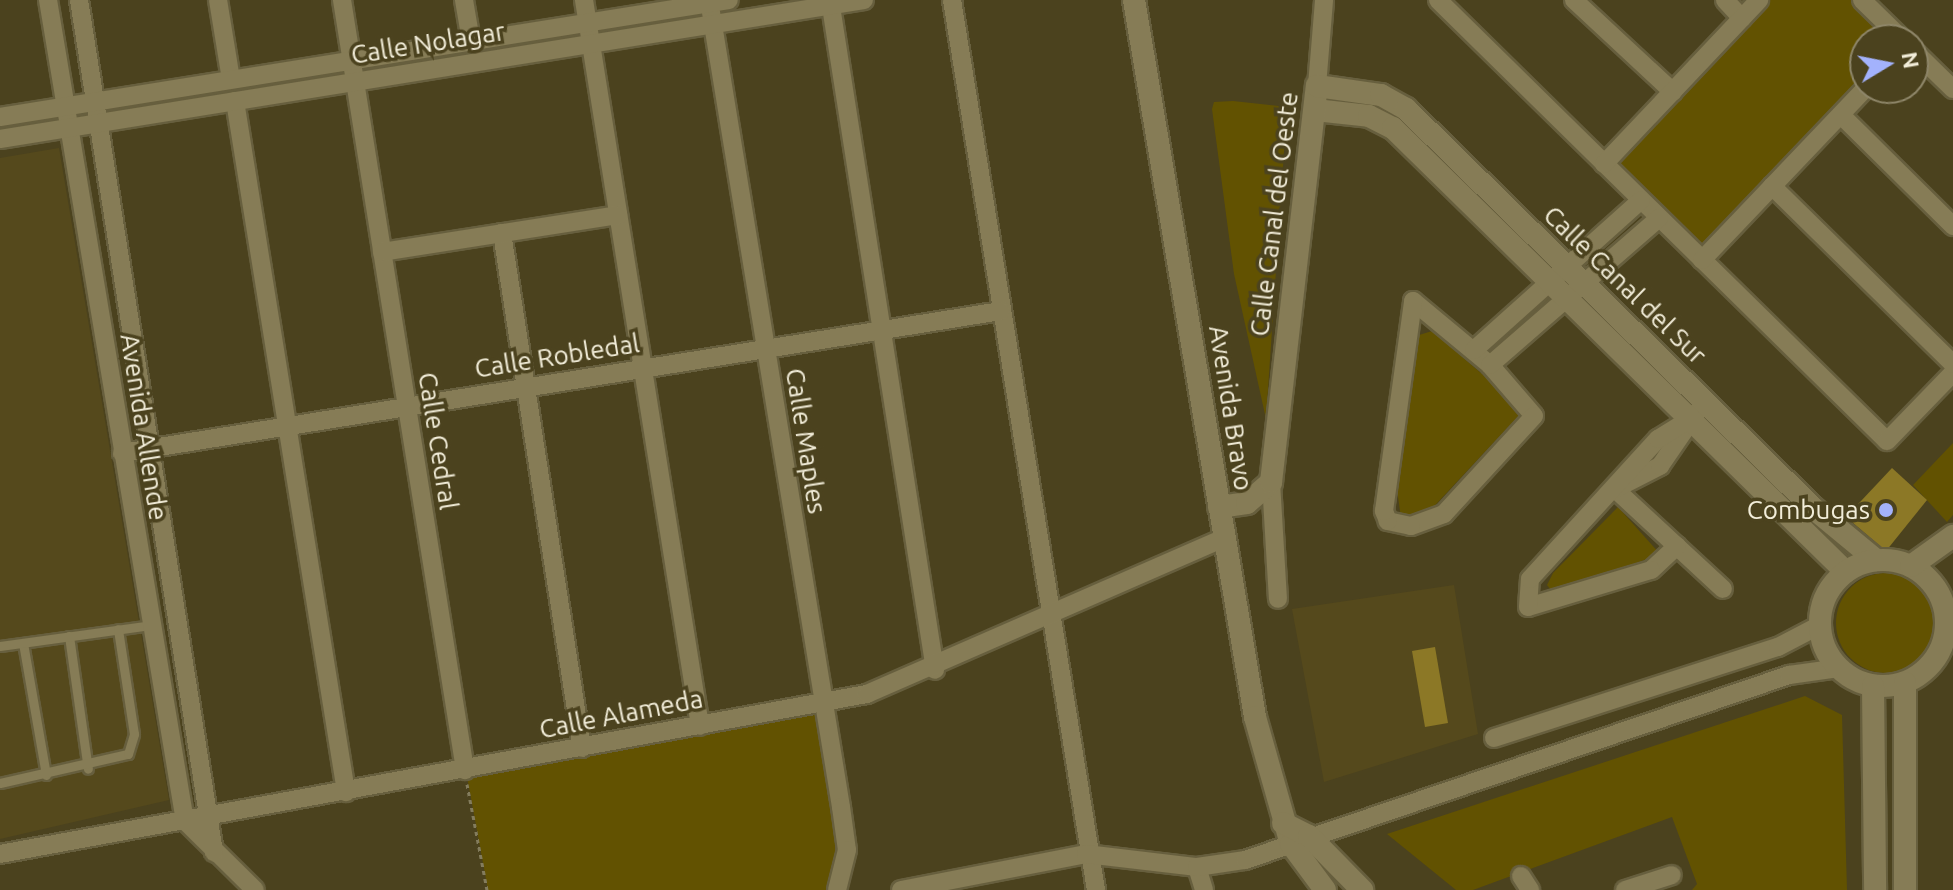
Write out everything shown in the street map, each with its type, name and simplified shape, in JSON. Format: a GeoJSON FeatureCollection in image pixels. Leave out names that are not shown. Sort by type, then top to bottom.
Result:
{"type":"FeatureCollection","features":[{"type":"Feature","properties":{"kind":"street","name":"Avenida Allende"},"geometry":{"type":"LineString","coordinates":[[48,0],[185,821]]}},
{"type":"Feature","properties":{"kind":"street","name":"Avenida Allende"},"geometry":{"type":"LineString","coordinates":[[79,0],[211,816],[214,852]]}},
{"type":"Feature","properties":{"kind":"street"},"geometry":{"type":"LineString","coordinates":[[218,0],[231,79]]}},
{"type":"Feature","properties":{"kind":"street","name":"Calle Cedral"},"geometry":{"type":"LineString","coordinates":[[342,0],[465,770]]}},
{"type":"Feature","properties":{"kind":"street"},"geometry":{"type":"LineString","coordinates":[[464,0],[471,41]]}},
{"type":"Feature","properties":{"kind":"street"},"geometry":{"type":"LineString","coordinates":[[584,0],[700,726]]}},
{"type":"Feature","properties":{"kind":"street","name":"Calle Nolagar"},"geometry":{"type":"LineString","coordinates":[[0,117],[729,0]]}},
{"type":"Feature","properties":{"kind":"street","name":"Calle Nolagar"},"geometry":{"type":"LineString","coordinates":[[0,139],[864,0]]}},
{"type":"Feature","properties":{"kind":"street"},"geometry":{"type":"LineString","coordinates":[[952,0],[1086,854],[1096,890]]}},
{"type":"Feature","properties":{"kind":"street","name":"Avenida Bravo"},"geometry":{"type":"LineString","coordinates":[[1134,0],[1255,717],[1283,823],[1362,890]]}},
{"type":"Feature","properties":{"kind":"street","name":"Calle Canal del Oeste"},"geometry":{"type":"LineString","coordinates":[[1278,599],[1271,482],[1315,110],[1324,0]]}},
{"type":"Feature","properties":{"kind":"street"},"geometry":{"type":"LineString","coordinates":[[1574,0],[1673,92]]}},
{"type":"Feature","properties":{"kind":"street"},"geometry":{"type":"LineString","coordinates":[[1725,0],[1742,18]]}},
{"type":"Feature","properties":{"kind":"street"},"geometry":{"type":"LineString","coordinates":[[1604,164],[1759,0]]}},
{"type":"Feature","properties":{"kind":"street"},"geometry":{"type":"LineString","coordinates":[[1438,1],[1887,441],[1953,373]]}},
{"type":"Feature","properties":{"kind":"street"},"geometry":{"type":"LineString","coordinates":[[1865,1],[1887,24]]}},
{"type":"Feature","properties":{"kind":"street","name":"Calle Maples"},"geometry":{"type":"LineString","coordinates":[[709,2],[847,850],[837,890]]}},
{"type":"Feature","properties":{"kind":"street"},"geometry":{"type":"LineString","coordinates":[[831,3],[935,670]]}},
{"type":"Feature","properties":{"kind":"street"},"geometry":{"type":"LineString","coordinates":[[1929,66],[1953,89]]}},
{"type":"Feature","properties":{"kind":"street","name":"Calle Canal del Sur"},"geometry":{"type":"LineString","coordinates":[[1317,86],[1381,95],[1406,109],[1577,277],[1846,572]]}},
{"type":"Feature","properties":{"kind":"street"},"geometry":{"type":"LineString","coordinates":[[235,101],[346,792]]}},
{"type":"Feature","properties":{"kind":"street"},"geometry":{"type":"LineString","coordinates":[[1702,260],[1851,104]]}},
{"type":"Feature","properties":{"kind":"street","name":"Calle Canal del Sur"},"geometry":{"type":"LineString","coordinates":[[1315,110],[1369,116],[1393,128],[1555,287],[1876,560]]}},
{"type":"Feature","properties":{"kind":"street"},"geometry":{"type":"LineString","coordinates":[[1841,115],[1953,226]]}},
{"type":"Feature","properties":{"kind":"street"},"geometry":{"type":"LineString","coordinates":[[1772,186],[1953,364]]}},
{"type":"Feature","properties":{"kind":"street"},"geometry":{"type":"LineString","coordinates":[[1577,277],[1641,200]]}},
{"type":"Feature","properties":{"kind":"street"},"geometry":{"type":"LineString","coordinates":[[382,252],[618,215]]}},
{"type":"Feature","properties":{"kind":"street"},"geometry":{"type":"LineString","coordinates":[[1474,350],[1555,287],[1577,277],[1659,218]]}},
{"type":"Feature","properties":{"kind":"street"},"geometry":{"type":"LineString","coordinates":[[502,233],[582,748]]}},
{"type":"Feature","properties":{"kind":"street"},"geometry":{"type":"LineString","coordinates":[[1490,365],[1555,287]]}},
{"type":"Feature","properties":{"kind":"street"},"geometry":{"type":"LineString","coordinates":[[1422,302],[1490,365],[1531,410],[1532,423],[1444,514],[1411,526],[1388,521],[1407,307],[1422,302]]}},
{"type":"Feature","properties":{"kind":"street","name":"Calle Robledal"},"geometry":{"type":"LineString","coordinates":[[122,453],[1001,311]]}},
{"type":"Feature","properties":{"kind":"street"},"geometry":{"type":"LineString","coordinates":[[1677,546],[1651,570],[1528,607],[1530,579],[1658,439],[1699,411]]}},
{"type":"Feature","properties":{"kind":"street"},"geometry":{"type":"LineString","coordinates":[[1219,507],[1247,503],[1271,482]]}},
{"type":"Feature","properties":{"kind":"street"},"geometry":{"type":"LineString","coordinates":[[1615,489],[1723,589]]}},
{"type":"Feature","properties":{"kind":"street"},"geometry":{"type":"LineString","coordinates":[[1911,566],[1953,536]]}},
{"type":"Feature","properties":{"kind":"street","name":"Calle Alameda"},"geometry":{"type":"LineString","coordinates":[[0,854],[822,703],[935,670],[1224,538]]}},
{"type":"Feature","properties":{"kind":"street"},"geometry":{"type":"LineString","coordinates":[[901,890],[1086,854],[1197,867],[1300,840],[1789,675],[1839,668],[1873,686],[1905,683],[1935,660],[1947,624],[1948,599],[1911,566],[1876,560],[1846,572],[1826,596],[1820,625],[1839,668]]}},
{"type":"Feature","properties":{"kind":"street"},"geometry":{"type":"LineString","coordinates":[[1494,738],[1778,647],[1820,625]]}},
{"type":"Feature","properties":{"kind":"street"},"geometry":{"type":"LineString","coordinates":[[1905,683],[1905,890]]}},
{"type":"Feature","properties":{"kind":"street"},"geometry":{"type":"LineString","coordinates":[[1873,686],[1875,890]]}},
{"type":"Feature","properties":{"kind":"street"},"geometry":{"type":"LineString","coordinates":[[185,821],[255,890]]}},
{"type":"Feature","properties":{"kind":"street","name":"Avenida Bravo"},"geometry":{"type":"LineString","coordinates":[[1300,840],[1325,890]]}},
{"type":"Feature","properties":{"kind":"street"},"geometry":{"type":"LineString","coordinates":[[1197,867],[1204,890]]}},
{"type":"Feature","properties":{"kind":"street"},"geometry":{"type":"LineString","coordinates":[[1625,890],[1672,875]]}},
{"type":"Feature","properties":{"kind":"lane"},"geometry":{"type":"LineString","coordinates":[[0,646],[151,625]]}},
{"type":"Feature","properties":{"kind":"lane"},"geometry":{"type":"LineString","coordinates":[[0,783],[119,761],[133,744],[118,629]]}},
{"type":"Feature","properties":{"kind":"lane"},"geometry":{"type":"LineString","coordinates":[[69,636],[88,769]]}},
{"type":"Feature","properties":{"kind":"lane"},"geometry":{"type":"LineString","coordinates":[[23,643],[46,775]]}},
{"type":"Feature","properties":{"kind":"path"},"geometry":{"type":"LineString","coordinates":[[465,770],[487,890]]}},
{"type":"Feature","properties":{"kind":"shaded area"},"geometry":{"type":"Polygon","coordinates":[[[1770,0],[1851,0],[1877,24],[1849,24],[1849,94],[1705,246],[1614,163],[1770,0]]]}},
{"type":"Feature","properties":{"kind":"shaded area"},"geometry":{"type":"Polygon","coordinates":[[[1214,102],[1287,107],[1266,419],[1234,274],[1212,109],[1214,102]]]}},
{"type":"Feature","properties":{"kind":"shaded area"},"geometry":{"type":"Polygon","coordinates":[[[59,148],[169,800],[0,839],[0,158],[59,148]]]}},
{"type":"Feature","properties":{"kind":"shaded area"},"geometry":{"type":"Polygon","coordinates":[[[1432,331],[1524,410],[1425,516],[1401,518],[1395,475],[1416,336],[1432,331]]]}},
{"type":"Feature","properties":{"kind":"shaded area"},"geometry":{"type":"Polygon","coordinates":[[[1953,443],[1953,515],[1947,522],[1913,485],[1953,443]]]}},
{"type":"Feature","properties":{"kind":"shaded area"},"geometry":{"type":"Polygon","coordinates":[[[1618,507],[1660,554],[1554,594],[1547,585],[1553,573],[1618,507]]]}},
{"type":"Feature","properties":{"kind":"shaded area"},"geometry":{"type":"Polygon","coordinates":[[[1886,573],[1914,581],[1928,595],[1936,623],[1928,651],[1914,665],[1886,673],[1858,665],[1844,651],[1836,623],[1844,595],[1858,581],[1886,573]]]}},
{"type":"Feature","properties":{"kind":"shaded area"},"geometry":{"type":"Polygon","coordinates":[[[1454,585],[1478,734],[1324,782],[1292,609],[1454,585]]]}},
{"type":"Feature","properties":{"kind":"shaded area"},"geometry":{"type":"Polygon","coordinates":[[[1805,696],[1842,715],[1847,890],[1692,890],[1697,884],[1672,817],[1473,890],[1456,890],[1387,834],[1805,696]]]}},
{"type":"Feature","properties":{"kind":"shaded area"},"geometry":{"type":"Polygon","coordinates":[[[819,705],[844,849],[834,890],[488,890],[466,771],[819,705]]]}},
{"type":"Feature","properties":{"kind":"building","name":"Combugas"},"geometry":{"type":"Polygon","coordinates":[[[1892,468],[1927,500],[1886,551],[1846,517],[1892,468]]]}},
{"type":"Feature","properties":{"kind":"building"},"geometry":{"type":"Polygon","coordinates":[[[1435,647],[1448,723],[1425,727],[1412,651],[1435,647]]]}},
{"type":"Feature","properties":{"kind":"place","name":"Combugas"},"geometry":{"type":"Point","coordinates":[1886,510]}}]}
